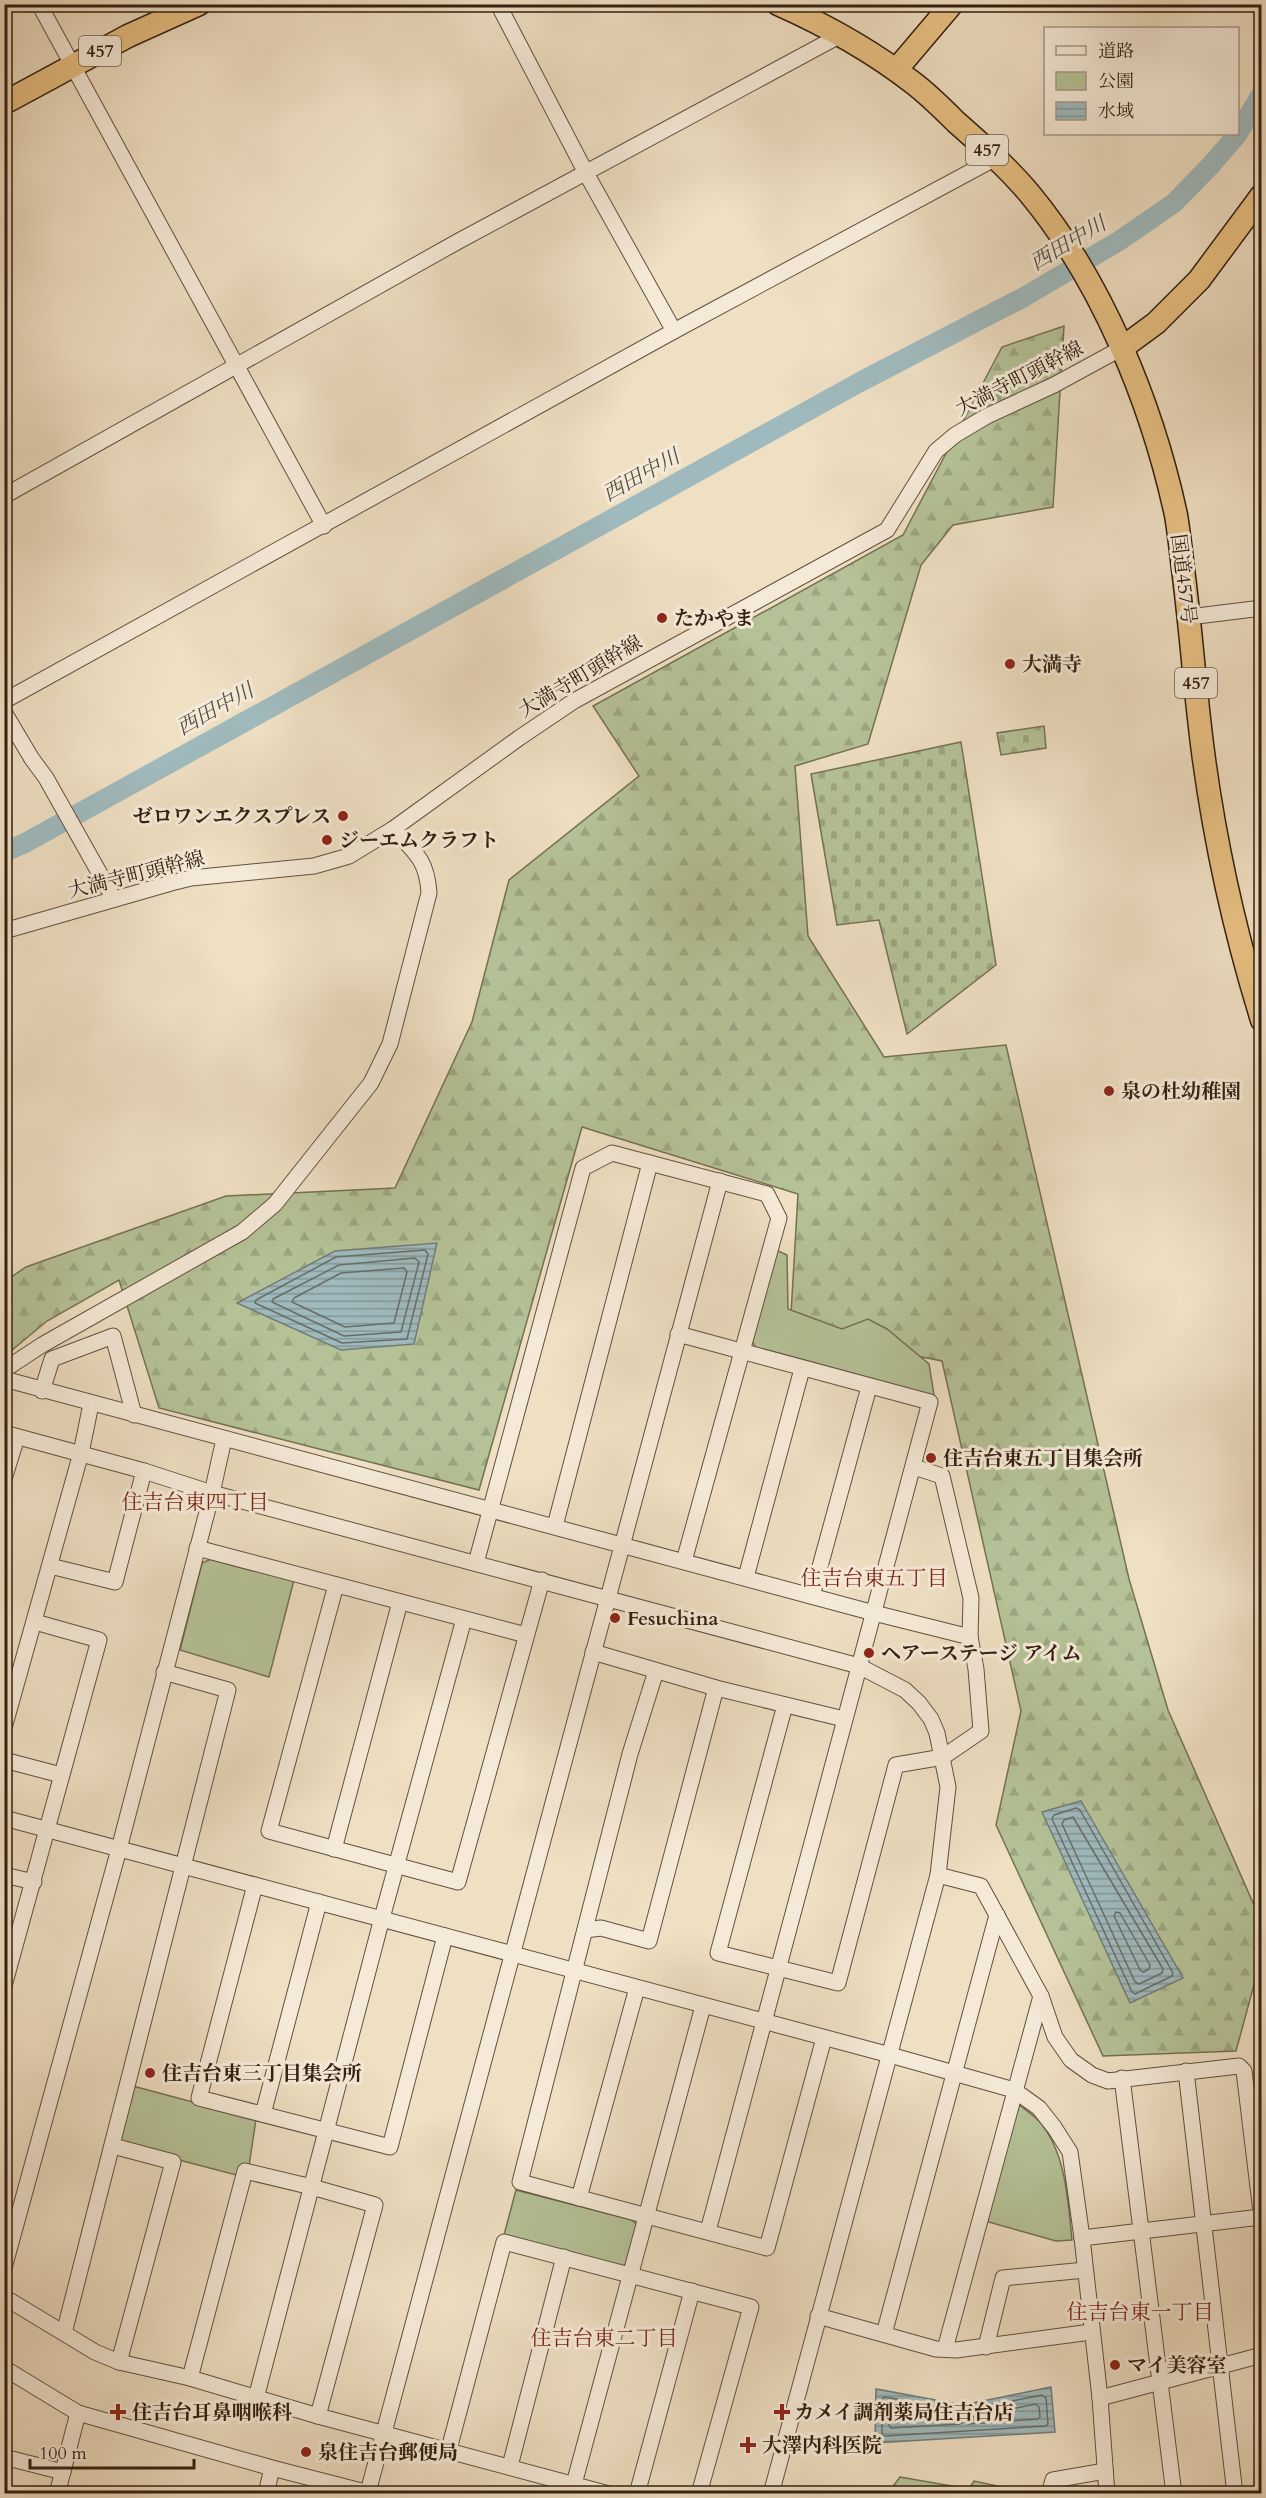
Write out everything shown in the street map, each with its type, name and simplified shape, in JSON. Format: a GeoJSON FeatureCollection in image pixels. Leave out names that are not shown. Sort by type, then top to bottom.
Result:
{"type":"FeatureCollection","features":[{"type":"Feature","properties":{"kind":"highway","name":"457"},"geometry":{"type":"LineString","coordinates":[[4,104],[128,36],[199,4]]}},
{"type":"Feature","properties":{"kind":"highway","name":"457"},"geometry":{"type":"LineString","coordinates":[[778,4],[839,36],[896,70],[915,84],[996,158],[1029,193],[1065,243],[1090,284],[1122,348]]}},
{"type":"Feature","properties":{"kind":"highway"},"geometry":{"type":"LineString","coordinates":[[896,70],[952,4]]}},
{"type":"Feature","properties":{"kind":"highway"},"geometry":{"type":"LineString","coordinates":[[1122,348],[1155,323],[1199,280],[1262,195]]}},
{"type":"Feature","properties":{"kind":"highway","name":"国道457号"},"geometry":{"type":"LineString","coordinates":[[1122,348],[1155,437],[1176,517],[1203,753],[1225,877],[1253,963],[1262,1020]]}},
{"type":"Feature","properties":{"kind":"street"},"geometry":{"type":"LineString","coordinates":[[39,4],[324,526]]}},
{"type":"Feature","properties":{"kind":"street"},"geometry":{"type":"LineString","coordinates":[[498,4],[586,173],[674,331]]}},
{"type":"Feature","properties":{"kind":"street"},"geometry":{"type":"LineString","coordinates":[[4,496],[457,242],[839,36]]}},
{"type":"Feature","properties":{"kind":"street"},"geometry":{"type":"LineString","coordinates":[[4,701],[674,331],[996,158]]}},
{"type":"Feature","properties":{"kind":"street","name":"大満寺町頭幹線"},"geometry":{"type":"LineString","coordinates":[[4,931],[191,879],[314,866],[349,856],[393,829],[574,701],[887,530],[936,451],[955,435],[987,416],[1054,385],[1122,348]]}},
{"type":"Feature","properties":{"kind":"street"},"geometry":{"type":"LineString","coordinates":[[1189,617],[1262,608]]}},
{"type":"Feature","properties":{"kind":"street"},"geometry":{"type":"LineString","coordinates":[[4,712],[114,899]]}},
{"type":"Feature","properties":{"kind":"street"},"geometry":{"type":"LineString","coordinates":[[4,1370],[42,1345],[243,1232],[275,1204],[371,1083],[390,1044],[429,893],[428,875],[424,863],[393,829]]}},
{"type":"Feature","properties":{"kind":"street"},"geometry":{"type":"LineString","coordinates":[[476,1563],[583,1168],[612,1153],[767,1194],[779,1218],[684,1561]]}},
{"type":"Feature","properties":{"kind":"street"},"geometry":{"type":"LineString","coordinates":[[555,1526],[650,1163]]}},
{"type":"Feature","properties":{"kind":"street"},"geometry":{"type":"LineString","coordinates":[[4,2367],[78,2412],[272,2468],[370,2493],[384,2432],[720,1181]]}},
{"type":"Feature","properties":{"kind":"street"},"geometry":{"type":"LineString","coordinates":[[678,1334],[930,1402],[708,2231]]}},
{"type":"Feature","properties":{"kind":"street"},"geometry":{"type":"LineString","coordinates":[[42,1390],[52,1359],[113,1336],[134,1415]]}},
{"type":"Feature","properties":{"kind":"street"},"geometry":{"type":"LineString","coordinates":[[746,1577],[802,1369]]}},
{"type":"Feature","properties":{"kind":"street"},"geometry":{"type":"LineString","coordinates":[[4,1379],[970,1637]]}},
{"type":"Feature","properties":{"kind":"street"},"geometry":{"type":"LineString","coordinates":[[812,1596],[869,1387]]}},
{"type":"Feature","properties":{"kind":"street"},"geometry":{"type":"LineString","coordinates":[[4,1728],[81,1453],[91,1404]]}},
{"type":"Feature","properties":{"kind":"street"},"geometry":{"type":"LineString","coordinates":[[4,1479],[11,1435],[144,1471],[212,1493],[859,1666],[905,1690],[919,1703],[938,1733],[948,1786],[938,1875],[771,2493]]}},
{"type":"Feature","properties":{"kind":"street"},"geometry":{"type":"LineString","coordinates":[[4,2268],[119,1849],[212,1493],[224,1438]]}},
{"type":"Feature","properties":{"kind":"street"},"geometry":{"type":"LineString","coordinates":[[785,1705],[718,1953],[778,1970],[838,1983],[896,1765],[943,1757],[981,1731],[976,1669],[970,1637],[971,1598],[942,1476],[914,1467]]}},
{"type":"Feature","properties":{"kind":"street"},"geometry":{"type":"LineString","coordinates":[[50,1566],[115,1582],[144,1471]]}},
{"type":"Feature","properties":{"kind":"street"},"geometry":{"type":"LineString","coordinates":[[197,1548],[526,1635]]}},
{"type":"Feature","properties":{"kind":"street"},"geometry":{"type":"LineString","coordinates":[[336,1585],[269,1831],[458,1882],[542,1580]]}},
{"type":"Feature","properties":{"kind":"street"},"geometry":{"type":"LineString","coordinates":[[334,1849],[400,1602]]}},
{"type":"Feature","properties":{"kind":"street"},"geometry":{"type":"LineString","coordinates":[[256,2398],[382,1918],[464,1619]]}},
{"type":"Feature","properties":{"kind":"street"},"geometry":{"type":"LineString","coordinates":[[4,1986],[99,1640],[35,1622]]}},
{"type":"Feature","properties":{"kind":"street"},"geometry":{"type":"LineString","coordinates":[[593,1652],[716,1688],[844,1719]]}},
{"type":"Feature","properties":{"kind":"street"},"geometry":{"type":"LineString","coordinates":[[656,1671],[630,1754],[520,2182],[767,2248],[824,2038]]}},
{"type":"Feature","properties":{"kind":"street"},"geometry":{"type":"LineString","coordinates":[[64,2333],[228,1690],[164,1672]]}},
{"type":"Feature","properties":{"kind":"street"},"geometry":{"type":"LineString","coordinates":[[585,1930],[601,1928],[649,1941],[716,1688]]}},
{"type":"Feature","properties":{"kind":"street"},"geometry":{"type":"LineString","coordinates":[[4,1760],[61,1775]]}},
{"type":"Feature","properties":{"kind":"street"},"geometry":{"type":"LineString","coordinates":[[4,1818],[1014,2090],[1039,2108],[1070,2152],[1100,2398],[1107,2493]]}},
{"type":"Feature","properties":{"kind":"street"},"geometry":{"type":"LineString","coordinates":[[4,1875],[34,1882]]}},
{"type":"Feature","properties":{"kind":"street"},"geometry":{"type":"LineString","coordinates":[[938,1875],[981,1886],[1041,1996],[1055,2037],[1071,2060],[1100,2080],[1239,2066],[1244,2071],[1261,2218],[1203,2222],[1082,2238]]}},
{"type":"Feature","properties":{"kind":"street"},"geometry":{"type":"LineString","coordinates":[[255,1885],[199,2098],[390,2147],[445,1936]]}},
{"type":"Feature","properties":{"kind":"street"},"geometry":{"type":"LineString","coordinates":[[263,2114],[319,1902]]}},
{"type":"Feature","properties":{"kind":"street"},"geometry":{"type":"LineString","coordinates":[[884,2334],[997,1915]]}},
{"type":"Feature","properties":{"kind":"street"},"geometry":{"type":"LineString","coordinates":[[579,2198],[637,1988]]}},
{"type":"Feature","properties":{"kind":"street"},"geometry":{"type":"LineString","coordinates":[[945,2349],[1041,1996]]}},
{"type":"Feature","properties":{"kind":"street"},"geometry":{"type":"LineString","coordinates":[[574,2484],[703,2006]]}},
{"type":"Feature","properties":{"kind":"street"},"geometry":{"type":"LineString","coordinates":[[1186,2071],[1235,2493]]}},
{"type":"Feature","properties":{"kind":"street"},"geometry":{"type":"LineString","coordinates":[[1122,2078],[1174,2493]]}},
{"type":"Feature","properties":{"kind":"street"},"geometry":{"type":"LineString","coordinates":[[113,2146],[173,2162],[119,2362]]}},
{"type":"Feature","properties":{"kind":"street"},"geometry":{"type":"LineString","coordinates":[[190,2378],[245,2171],[375,2205],[318,2416]]}},
{"type":"Feature","properties":{"kind":"street"},"geometry":{"type":"LineString","coordinates":[[449,2449],[504,2242],[751,2307],[699,2493]]}},
{"type":"Feature","properties":{"kind":"street"},"geometry":{"type":"LineString","coordinates":[[510,2466],[564,2257]]}},
{"type":"Feature","properties":{"kind":"street"},"geometry":{"type":"LineString","coordinates":[[986,2347],[1003,2278],[1085,2270]]}},
{"type":"Feature","properties":{"kind":"street"},"geometry":{"type":"LineString","coordinates":[[637,2493],[692,2291]]}},
{"type":"Feature","properties":{"kind":"street"},"geometry":{"type":"LineString","coordinates":[[4,2297],[95,2352],[119,2362],[190,2378],[318,2416],[609,2493]]}},
{"type":"Feature","properties":{"kind":"street"},"geometry":{"type":"LineString","coordinates":[[818,2316],[956,2350],[1091,2332]]}},
{"type":"Feature","properties":{"kind":"street"},"geometry":{"type":"LineString","coordinates":[[1100,2398],[1262,2355]]}},
{"type":"Feature","properties":{"kind":"street"},"geometry":{"type":"LineString","coordinates":[[57,2493],[78,2412]]}},
{"type":"Feature","properties":{"kind":"street"},"geometry":{"type":"LineString","coordinates":[[4,2457],[63,2472]]}},
{"type":"Feature","properties":{"kind":"street"},"geometry":{"type":"LineString","coordinates":[[266,2493],[272,2468]]}},
{"type":"Feature","properties":{"kind":"street"},"geometry":{"type":"LineString","coordinates":[[1049,2493],[1053,2480],[1105,2471]]}},
{"type":"Feature","properties":{"kind":"green space"},"geometry":{"type":"Polygon","coordinates":[[[1064,326],[1053,507],[953,525],[921,565],[868,744],[795,766],[808,936],[884,1057],[1006,1045],[1129,1579],[1168,1710],[1261,1921],[1261,1959],[1236,2051],[1103,2056],[996,1825],[1021,1711],[942,1361],[790,1331],[798,1194],[582,1127],[479,1490],[159,1408],[119,1280],[47,1321],[5,1356],[4,1282],[26,1267],[226,1196],[395,1188],[472,1022],[509,880],[639,776],[593,706],[903,535],[1002,347],[1064,326]]]}},
{"type":"Feature","properties":{"kind":"green space"},"geometry":{"type":"Polygon","coordinates":[[[1044,726],[1046,748],[1001,755],[997,733],[1044,726]]]}},
{"type":"Feature","properties":{"kind":"green space"},"geometry":{"type":"Polygon","coordinates":[[[961,742],[996,965],[907,1034],[879,920],[837,925],[811,774],[961,742]]]}},
{"type":"Feature","properties":{"kind":"green space"},"geometry":{"type":"Polygon","coordinates":[[[776,1250],[787,1255],[788,1309],[842,1329],[868,1319],[887,1329],[929,1364],[935,1401],[758,1352],[751,1339],[776,1250]]]}},
{"type":"Feature","properties":{"kind":"green space"},"geometry":{"type":"Polygon","coordinates":[[[213,1558],[294,1580],[269,1677],[180,1650],[202,1563],[213,1558]]]}},
{"type":"Feature","properties":{"kind":"green space"},"geometry":{"type":"Polygon","coordinates":[[[133,2086],[256,2119],[249,2166],[240,2176],[122,2145],[119,2137],[133,2086]]]}},
{"type":"Feature","properties":{"kind":"green space"},"geometry":{"type":"Polygon","coordinates":[[[1017,2103],[1039,2121],[1055,2147],[1064,2178],[1072,2240],[1056,2241],[985,2221],[1017,2103]]]}},
{"type":"Feature","properties":{"kind":"green space"},"geometry":{"type":"Polygon","coordinates":[[[516,2190],[632,2220],[638,2226],[629,2261],[622,2267],[504,2235],[516,2190]]]}},
{"type":"Feature","properties":{"kind":"green space"},"geometry":{"type":"Polygon","coordinates":[[[900,2477],[969,2489],[974,2481],[1029,2493],[888,2493],[900,2477]]]}},
{"type":"Feature","properties":{"kind":"water"},"geometry":{"type":"Polygon","coordinates":[[[437,1243],[414,1344],[341,1350],[237,1303],[335,1251],[437,1243]]]}},
{"type":"Feature","properties":{"kind":"water"},"geometry":{"type":"Polygon","coordinates":[[[1081,1801],[1183,1978],[1130,2003],[1042,1812],[1081,1801]]]}},
{"type":"Feature","properties":{"kind":"water"},"geometry":{"type":"Polygon","coordinates":[[[1051,2387],[1055,2432],[875,2443],[876,2389],[963,2405],[1051,2387]]]}},
{"type":"Feature","properties":{"kind":"waterway","name":"西田中川"},"geometry":{"type":"LineString","coordinates":[[1239,132],[1262,93]]}},
{"type":"Feature","properties":{"kind":"waterway","name":"西田中川"},"geometry":{"type":"LineString","coordinates":[[4,852],[25,843],[860,382],[1024,297],[1119,241],[1174,203],[1237,135]]}},
{"type":"Feature","properties":{"kind":"place","name":"たかやま"},"geometry":{"type":"Point","coordinates":[662,618]}},
{"type":"Feature","properties":{"kind":"place","name":"大満寺"},"geometry":{"type":"Point","coordinates":[1010,664]}},
{"type":"Feature","properties":{"kind":"place","name":"ゼロワンエクスプレス"},"geometry":{"type":"Point","coordinates":[343,816]}},
{"type":"Feature","properties":{"kind":"place","name":"ジーエムクラフト"},"geometry":{"type":"Point","coordinates":[327,840]}},
{"type":"Feature","properties":{"kind":"place","name":"泉の杜幼稚園"},"geometry":{"type":"Point","coordinates":[1109,1091]}},
{"type":"Feature","properties":{"kind":"place","name":"住吉台東五丁目集会所"},"geometry":{"type":"Point","coordinates":[931,1458]}},
{"type":"Feature","properties":{"kind":"place","name":"Fesuchina"},"geometry":{"type":"Point","coordinates":[615,1618]}},
{"type":"Feature","properties":{"kind":"place","name":"ヘアーステージ アイム"},"geometry":{"type":"Point","coordinates":[869,1653]}},
{"type":"Feature","properties":{"kind":"place","name":"住吉台東三丁目集会所"},"geometry":{"type":"Point","coordinates":[150,2073]}},
{"type":"Feature","properties":{"kind":"place","name":"マイ美容室"},"geometry":{"type":"Point","coordinates":[1115,2365]}},
{"type":"Feature","properties":{"kind":"place","name":"住吉台耳鼻咽喉科"},"geometry":{"type":"Point","coordinates":[118,2412]}},
{"type":"Feature","properties":{"kind":"place","name":"カメイ調剤薬局住吉台店"},"geometry":{"type":"Point","coordinates":[782,2412]}},
{"type":"Feature","properties":{"kind":"place","name":"大澤内科医院"},"geometry":{"type":"Point","coordinates":[748,2445]}},
{"type":"Feature","properties":{"kind":"place","name":"泉住吉台郵便局"},"geometry":{"type":"Point","coordinates":[306,2452]}},
{"type":"Feature","properties":{"kind":"district","name":"住吉台東四丁目"},"geometry":{"type":"Point","coordinates":[195,1502]}},
{"type":"Feature","properties":{"kind":"district","name":"住吉台東五丁目"},"geometry":{"type":"Point","coordinates":[874,1578]}},
{"type":"Feature","properties":{"kind":"district","name":"住吉台東一丁目"},"geometry":{"type":"Point","coordinates":[1140,2312]}},
{"type":"Feature","properties":{"kind":"district","name":"住吉台東二丁目"},"geometry":{"type":"Point","coordinates":[604,2338]}}]}
